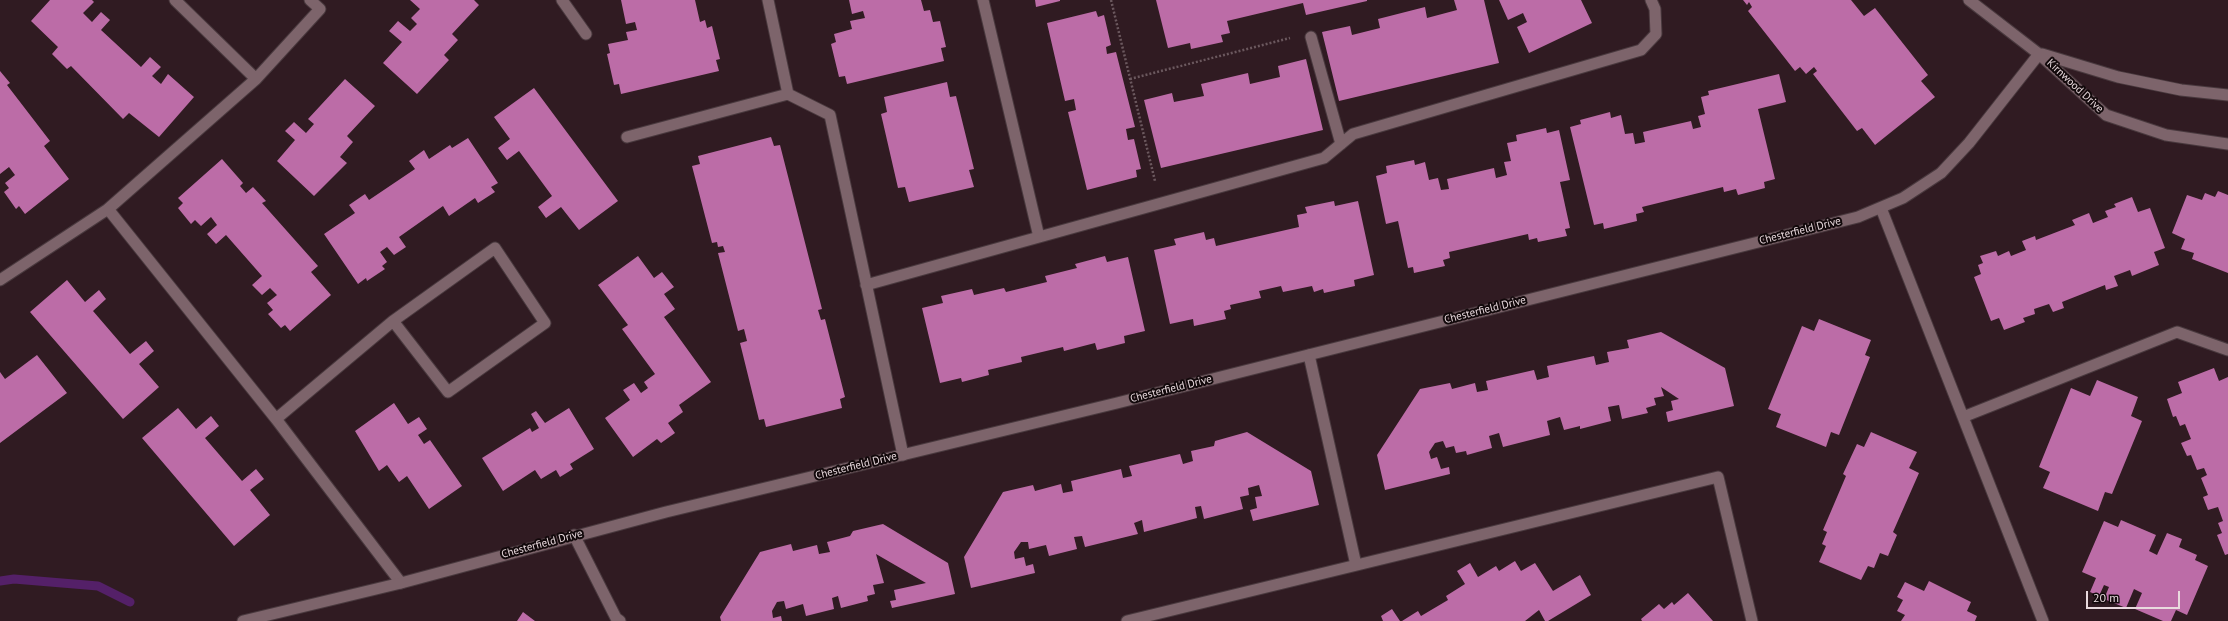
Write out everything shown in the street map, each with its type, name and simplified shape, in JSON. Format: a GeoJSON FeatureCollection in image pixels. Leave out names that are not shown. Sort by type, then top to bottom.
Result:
{"type":"FeatureCollection","features":[{"type":"Feature","properties":{"kind":"street"},"geometry":{"type":"LineString","coordinates":[[175,0],[256,79]]}},
{"type":"Feature","properties":{"kind":"street"},"geometry":{"type":"LineString","coordinates":[[0,280],[108,209],[256,79],[320,9],[310,0]]}},
{"type":"Feature","properties":{"kind":"street"},"geometry":{"type":"LineString","coordinates":[[562,0],[586,34]]}},
{"type":"Feature","properties":{"kind":"street"},"geometry":{"type":"LineString","coordinates":[[768,0],[788,94]]}},
{"type":"Feature","properties":{"kind":"street"},"geometry":{"type":"LineString","coordinates":[[983,0],[1040,237]]}},
{"type":"Feature","properties":{"kind":"street"},"geometry":{"type":"LineString","coordinates":[[866,285],[1324,158],[1353,134],[1641,50],[1656,34],[1655,9],[1651,0]]}},
{"type":"Feature","properties":{"kind":"street","name":"Kirnwood Drive"},"geometry":{"type":"LineString","coordinates":[[1969,0],[2039,54],[2106,115],[2166,135],[2228,144]]}},
{"type":"Feature","properties":{"kind":"street"},"geometry":{"type":"LineString","coordinates":[[1311,37],[1342,144]]}},
{"type":"Feature","properties":{"kind":"street","name":"Kirnwood Drive"},"geometry":{"type":"LineString","coordinates":[[2039,54],[2118,77],[2181,90],[2228,95]]}},
{"type":"Feature","properties":{"kind":"street","name":"Chesterfield Drive"},"geometry":{"type":"LineString","coordinates":[[242,621],[401,583],[574,535],[903,455],[1858,217],[1903,198],[1941,173],[1969,143],[2039,54]]}},
{"type":"Feature","properties":{"kind":"street"},"geometry":{"type":"LineString","coordinates":[[628,137],[788,94],[830,115],[903,455]]}},
{"type":"Feature","properties":{"kind":"street"},"geometry":{"type":"LineString","coordinates":[[1880,208],[2043,621]]}},
{"type":"Feature","properties":{"kind":"street"},"geometry":{"type":"LineString","coordinates":[[108,209],[276,419],[401,583]]}},
{"type":"Feature","properties":{"kind":"street"},"geometry":{"type":"LineString","coordinates":[[276,419],[393,320],[494,248],[545,323],[448,392],[393,320]]}},
{"type":"Feature","properties":{"kind":"street"},"geometry":{"type":"LineString","coordinates":[[1963,417],[2177,332],[2228,350]]}},
{"type":"Feature","properties":{"kind":"street"},"geometry":{"type":"LineString","coordinates":[[1309,354],[1356,565]]}},
{"type":"Feature","properties":{"kind":"street"},"geometry":{"type":"LineString","coordinates":[[1127,621],[1718,477],[1752,621]]}},
{"type":"Feature","properties":{"kind":"street"},"geometry":{"type":"LineString","coordinates":[[574,535],[616,618],[620,621]]}},
{"type":"Feature","properties":{"kind":"path"},"geometry":{"type":"LineString","coordinates":[[1111,0],[1161,203]]}},
{"type":"Feature","properties":{"kind":"path"},"geometry":{"type":"LineString","coordinates":[[1130,79],[1291,38]]}},
{"type":"Feature","properties":{"kind":"building"},"geometry":{"type":"Polygon","coordinates":[[[50,0],[92,0],[94,2],[83,13],[92,22],[101,12],[110,20],[101,30],[141,67],[150,57],[161,67],[152,76],[161,84],[168,74],[194,97],[159,137],[129,113],[123,119],[71,66],[67,69],[52,54],[58,47],[31,21],[50,0]]]}},
{"type":"Feature","properties":{"kind":"building"},"geometry":{"type":"Polygon","coordinates":[[[410,0],[474,0],[479,5],[452,34],[458,40],[444,55],[449,60],[417,94],[383,63],[402,42],[389,31],[398,21],[410,31],[417,24],[411,18],[420,9],[410,0]]]}},
{"type":"Feature","properties":{"kind":"building"},"geometry":{"type":"Polygon","coordinates":[[[621,0],[695,0],[700,22],[705,20],[707,28],[712,26],[720,59],[716,60],[719,71],[621,94],[619,84],[614,85],[607,54],[610,53],[608,44],[628,40],[626,32],[637,30],[635,22],[626,24],[621,0]]]}},
{"type":"Feature","properties":{"kind":"building"},"geometry":{"type":"Polygon","coordinates":[[[849,0],[921,0],[924,11],[930,10],[933,22],[940,21],[946,47],[941,48],[944,61],[847,84],[845,76],[839,77],[831,44],[836,42],[834,34],[852,29],[850,21],[865,18],[863,11],[852,14],[849,0]]]}},
{"type":"Feature","properties":{"kind":"building"},"geometry":{"type":"Polygon","coordinates":[[[1035,0],[1060,0],[1060,1],[1036,7],[1035,0]]]}},
{"type":"Feature","properties":{"kind":"building"},"geometry":{"type":"Polygon","coordinates":[[[1156,0],[1367,1],[1306,15],[1303,3],[1227,21],[1230,33],[1221,35],[1223,42],[1191,49],[1190,43],[1168,48],[1156,0]]]}},
{"type":"Feature","properties":{"kind":"building"},"geometry":{"type":"Polygon","coordinates":[[[1454,0],[1484,0],[1499,63],[1339,101],[1322,32],[1350,26],[1352,35],[1380,28],[1378,19],[1425,7],[1427,18],[1457,10],[1454,0]]]}},
{"type":"Feature","properties":{"kind":"building"},"geometry":{"type":"Polygon","coordinates":[[[1499,0],[1581,0],[1592,23],[1529,53],[1517,27],[1527,22],[1523,13],[1508,20],[1499,0]]]}},
{"type":"Feature","properties":{"kind":"building"},"geometry":{"type":"Polygon","coordinates":[[[1743,0],[1851,0],[1864,16],[1875,8],[1928,75],[1921,81],[1935,97],[1875,145],[1862,128],[1857,131],[1813,74],[1817,71],[1814,67],[1806,74],[1800,67],[1795,71],[1748,11],[1752,7],[1749,2],[1747,5],[1743,0]]]}},
{"type":"Feature","properties":{"kind":"building"},"geometry":{"type":"Polygon","coordinates":[[[1096,11],[1098,17],[1104,15],[1111,45],[1106,47],[1107,54],[1116,52],[1135,127],[1126,129],[1128,140],[1134,139],[1141,169],[1136,170],[1137,177],[1087,190],[1068,112],[1076,110],[1074,99],[1065,101],[1047,23],[1096,11]]]}},
{"type":"Feature","properties":{"kind":"building"},"geometry":{"type":"Polygon","coordinates":[[[1306,59],[1323,130],[1161,168],[1144,100],[1172,93],[1174,102],[1204,96],[1201,84],[1248,73],[1250,84],[1280,77],[1278,66],[1306,59]]]}},
{"type":"Feature","properties":{"kind":"building"},"geometry":{"type":"Polygon","coordinates":[[[0,71],[10,83],[7,85],[50,141],[44,146],[69,179],[25,214],[19,206],[16,209],[4,192],[9,188],[5,183],[15,175],[9,167],[0,174],[0,71]]]}},
{"type":"Feature","properties":{"kind":"building"},"geometry":{"type":"Polygon","coordinates":[[[1779,74],[1786,102],[1758,109],[1775,179],[1764,182],[1765,188],[1738,195],[1736,189],[1724,192],[1723,187],[1642,207],[1644,212],[1636,214],[1637,221],[1604,229],[1603,223],[1594,225],[1570,127],[1581,124],[1580,120],[1610,112],[1611,118],[1621,115],[1625,134],[1633,133],[1635,144],[1645,142],[1643,132],[1691,121],[1693,129],[1701,127],[1698,116],[1705,114],[1701,97],[1709,95],[1708,91],[1779,74]]]}},
{"type":"Feature","properties":{"kind":"building"},"geometry":{"type":"Polygon","coordinates":[[[345,79],[375,106],[347,136],[353,142],[340,157],[347,163],[314,196],[277,161],[295,140],[285,131],[294,122],[306,133],[314,124],[308,119],[345,79]]]}},
{"type":"Feature","properties":{"kind":"building"},"geometry":{"type":"Polygon","coordinates":[[[947,82],[950,97],[956,96],[974,169],[969,170],[974,187],[909,202],[905,187],[898,188],[881,114],[887,112],[884,97],[947,82]]]}},
{"type":"Feature","properties":{"kind":"building"},"geometry":{"type":"Polygon","coordinates":[[[534,88],[618,201],[579,230],[561,207],[546,218],[538,207],[552,196],[519,151],[507,160],[498,148],[510,139],[494,117],[534,88]]]}},
{"type":"Feature","properties":{"kind":"building"},"geometry":{"type":"Polygon","coordinates":[[[1546,128],[1547,133],[1559,130],[1570,180],[1560,182],[1570,228],[1565,229],[1567,236],[1538,242],[1537,238],[1529,240],[1528,234],[1449,252],[1450,258],[1443,260],[1445,266],[1414,273],[1413,267],[1408,268],[1398,221],[1386,224],[1376,176],[1387,173],[1386,166],[1414,160],[1415,165],[1425,162],[1429,180],[1438,178],[1441,190],[1449,189],[1447,179],[1494,168],[1496,178],[1507,175],[1504,162],[1511,161],[1507,143],[1517,141],[1516,135],[1546,128]]]}},
{"type":"Feature","properties":{"kind":"building"},"geometry":{"type":"Polygon","coordinates":[[[771,137],[774,146],[780,145],[822,309],[818,310],[821,320],[825,319],[845,397],[840,399],[842,408],[766,427],[764,419],[759,420],[740,343],[747,341],[744,329],[738,331],[718,253],[725,252],[723,246],[718,247],[717,242],[712,243],[692,166],[700,164],[698,156],[771,137]]]}},
{"type":"Feature","properties":{"kind":"building"},"geometry":{"type":"Polygon","coordinates":[[[468,138],[498,183],[491,187],[495,192],[478,203],[475,198],[449,216],[443,206],[399,237],[406,247],[394,255],[387,247],[380,252],[387,262],[382,266],[385,269],[367,281],[366,278],[358,284],[324,234],[355,213],[349,205],[365,194],[369,200],[415,169],[409,161],[424,150],[429,159],[450,145],[452,148],[468,138]]]}},
{"type":"Feature","properties":{"kind":"building"},"geometry":{"type":"Polygon","coordinates":[[[222,159],[243,183],[240,186],[246,193],[253,187],[266,201],[262,203],[318,266],[311,272],[331,295],[290,331],[285,325],[281,328],[268,314],[273,310],[267,303],[277,295],[270,288],[262,295],[252,285],[262,276],[226,235],[216,244],[207,234],[217,225],[211,217],[201,226],[195,220],[191,224],[178,208],[183,203],[178,198],[222,159]]]}},
{"type":"Feature","properties":{"kind":"building"},"geometry":{"type":"Polygon","coordinates":[[[2218,191],[2228,195],[2228,273],[2192,259],[2194,253],[2181,249],[2185,239],[2172,233],[2187,195],[2202,200],[2205,193],[2215,197],[2218,191]]]}},
{"type":"Feature","properties":{"kind":"building"},"geometry":{"type":"Polygon","coordinates":[[[2132,197],[2138,212],[2150,208],[2165,248],[2154,252],[2159,265],[2132,276],[2130,270],[2114,276],[2118,286],[2106,290],[2105,285],[2062,302],[2064,308],[2053,312],[2049,304],[2034,309],[2035,314],[2023,318],[2025,322],[2004,330],[1999,318],[1991,321],[1974,277],[1981,274],[1978,265],[1983,263],[1980,256],[1996,251],[1998,256],[2009,251],[2011,256],[2026,250],[2022,241],[2035,236],[2036,240],[2075,225],[2072,220],[2089,213],[2093,223],[2108,217],[2105,211],[2116,207],[2114,204],[2132,197]]]}},
{"type":"Feature","properties":{"kind":"building"},"geometry":{"type":"Polygon","coordinates":[[[1334,201],[1335,206],[1358,201],[1374,275],[1354,280],[1355,286],[1324,293],[1323,289],[1314,292],[1312,286],[1283,292],[1281,286],[1259,291],[1261,298],[1230,305],[1231,309],[1224,311],[1226,319],[1194,326],[1193,319],[1170,324],[1154,250],[1176,245],[1174,239],[1204,232],[1206,240],[1214,238],[1216,246],[1299,227],[1297,215],[1307,213],[1305,207],[1334,201]]]}},
{"type":"Feature","properties":{"kind":"building"},"geometry":{"type":"Polygon","coordinates":[[[638,256],[654,278],[662,272],[674,287],[664,294],[675,309],[664,317],[711,382],[679,405],[683,412],[668,423],[675,433],[661,443],[657,439],[633,457],[605,418],[630,400],[623,390],[634,383],[641,393],[648,388],[644,382],[655,374],[622,329],[628,325],[598,285],[638,256]]]}},
{"type":"Feature","properties":{"kind":"building"},"geometry":{"type":"Polygon","coordinates":[[[1105,256],[1107,262],[1128,257],[1145,331],[1124,336],[1125,343],[1097,350],[1095,343],[1064,351],[1063,347],[1021,357],[1022,362],[988,370],[989,375],[962,382],[961,378],[940,383],[922,308],[943,303],[941,296],[972,289],[974,295],[1004,288],[1006,292],[1047,282],[1045,276],[1077,268],[1075,264],[1105,256]]]}},
{"type":"Feature","properties":{"kind":"building"},"geometry":{"type":"Polygon","coordinates":[[[67,280],[85,302],[99,290],[106,299],[93,311],[130,354],[146,341],[154,351],[139,364],[159,387],[123,419],[30,312],[67,280]]]}},
{"type":"Feature","properties":{"kind":"building"},"geometry":{"type":"Polygon","coordinates":[[[1819,319],[1871,340],[1865,355],[1870,357],[1839,435],[1831,432],[1826,447],[1776,427],[1781,414],[1768,409],[1802,326],[1814,331],[1819,319]]]}},
{"type":"Feature","properties":{"kind":"building"},"geometry":{"type":"Polygon","coordinates":[[[1661,332],[1725,368],[1734,406],[1668,422],[1666,412],[1673,410],[1671,401],[1679,399],[1661,387],[1664,396],[1654,398],[1656,405],[1646,408],[1648,413],[1622,419],[1619,405],[1608,407],[1611,421],[1580,429],[1580,426],[1564,430],[1560,417],[1547,421],[1550,435],[1503,447],[1499,433],[1489,436],[1492,448],[1467,455],[1466,451],[1456,453],[1454,446],[1446,448],[1443,441],[1435,443],[1429,452],[1431,459],[1437,457],[1441,469],[1449,467],[1450,474],[1385,490],[1377,455],[1420,389],[1450,383],[1452,389],[1475,383],[1477,392],[1488,390],[1486,381],[1534,370],[1537,380],[1549,377],[1547,366],[1594,356],[1596,365],[1609,362],[1607,352],[1629,348],[1627,340],[1661,332]]]}},
{"type":"Feature","properties":{"kind":"building"},"geometry":{"type":"Polygon","coordinates":[[[37,355],[67,393],[0,443],[0,372],[5,379],[37,355]]]}},
{"type":"Feature","properties":{"kind":"building"},"geometry":{"type":"Polygon","coordinates":[[[2214,368],[2219,381],[2228,377],[2228,554],[2225,555],[2217,535],[2222,533],[2218,523],[2223,521],[2218,507],[2208,510],[2203,497],[2208,495],[2201,478],[2207,475],[2204,468],[2197,470],[2191,455],[2187,456],[2181,443],[2191,439],[2185,424],[2180,426],[2176,416],[2173,417],[2167,399],[2182,393],[2178,382],[2214,368]]]}},
{"type":"Feature","properties":{"kind":"building"},"geometry":{"type":"Polygon","coordinates":[[[2097,380],[2138,397],[2131,416],[2142,421],[2112,494],[2105,492],[2098,511],[2043,488],[2050,472],[2039,467],[2071,388],[2090,396],[2097,380]]]}},
{"type":"Feature","properties":{"kind":"building"},"geometry":{"type":"Polygon","coordinates":[[[394,403],[408,424],[419,417],[427,429],[418,435],[424,444],[430,440],[462,486],[429,509],[407,476],[399,482],[387,465],[379,471],[355,431],[394,403]]]}},
{"type":"Feature","properties":{"kind":"building"},"geometry":{"type":"Polygon","coordinates":[[[178,408],[196,429],[211,416],[219,426],[205,438],[242,481],[256,469],[264,479],[250,490],[270,515],[234,546],[142,438],[178,408]]]}},
{"type":"Feature","properties":{"kind":"building"},"geometry":{"type":"Polygon","coordinates":[[[569,408],[594,449],[570,464],[573,469],[560,477],[556,470],[541,479],[535,470],[503,491],[482,458],[530,428],[532,432],[539,428],[531,414],[536,411],[545,423],[569,408]]]}},
{"type":"Feature","properties":{"kind":"building"},"geometry":{"type":"Polygon","coordinates":[[[1247,432],[1311,471],[1319,505],[1253,521],[1250,510],[1257,508],[1255,497],[1262,496],[1259,485],[1248,488],[1249,495],[1240,497],[1243,509],[1204,519],[1201,506],[1195,507],[1197,518],[1144,532],[1142,520],[1134,523],[1138,534],[1085,547],[1082,536],[1074,537],[1077,549],[1049,556],[1046,545],[1029,549],[1028,542],[1021,542],[1014,552],[1015,559],[1024,557],[1026,566],[1033,564],[1035,573],[971,588],[964,557],[1003,492],[1033,485],[1035,491],[1061,484],[1063,493],[1073,491],[1071,481],[1121,469],[1123,478],[1132,476],[1129,466],[1180,454],[1183,464],[1193,461],[1191,451],[1214,446],[1215,441],[1247,432]]]}},
{"type":"Feature","properties":{"kind":"building"},"geometry":{"type":"Polygon","coordinates":[[[1871,432],[1917,452],[1909,468],[1919,473],[1893,532],[1897,535],[1888,556],[1880,553],[1874,568],[1868,566],[1861,580],[1819,562],[1826,546],[1822,544],[1827,532],[1823,530],[1846,476],[1843,474],[1857,444],[1864,447],[1871,432]]]}},
{"type":"Feature","properties":{"kind":"building"},"geometry":{"type":"Polygon","coordinates":[[[2121,520],[2156,535],[2149,551],[2157,555],[2167,533],[2182,539],[2179,547],[2197,555],[2195,560],[2208,566],[2187,615],[2176,610],[2171,621],[2163,621],[2135,609],[2142,593],[2134,589],[2126,608],[2104,599],[2109,587],[2104,585],[2099,596],[2090,592],[2096,578],[2082,572],[2104,521],[2118,527],[2121,520]]]}},
{"type":"Feature","properties":{"kind":"building"},"geometry":{"type":"Polygon","coordinates":[[[883,524],[948,563],[955,594],[892,608],[890,601],[896,600],[894,590],[926,583],[876,554],[884,583],[873,585],[875,594],[867,596],[868,601],[841,608],[838,596],[832,598],[834,609],[806,616],[803,604],[786,609],[784,601],[777,602],[772,611],[773,618],[781,616],[782,621],[721,621],[720,617],[760,552],[791,544],[793,551],[817,545],[819,554],[830,552],[827,542],[850,536],[853,531],[883,524]]]}},
{"type":"Feature","properties":{"kind":"building"},"geometry":{"type":"Polygon","coordinates":[[[1515,561],[1521,571],[1535,563],[1553,591],[1580,575],[1591,595],[1548,621],[1545,621],[1539,610],[1525,621],[1402,621],[1418,611],[1421,616],[1448,600],[1446,596],[1465,584],[1457,571],[1470,563],[1478,577],[1496,566],[1499,571],[1515,561]]]}},
{"type":"Feature","properties":{"kind":"building"},"geometry":{"type":"Polygon","coordinates":[[[1929,581],[1971,602],[1967,611],[1977,616],[1975,621],[1901,621],[1905,615],[1897,611],[1903,600],[1897,597],[1905,582],[1924,591],[1929,581]]]}},
{"type":"Feature","properties":{"kind":"building"},"geometry":{"type":"Polygon","coordinates":[[[1688,593],[1713,621],[1642,621],[1641,619],[1659,604],[1664,609],[1672,602],[1674,605],[1688,593]]]}},
{"type":"Feature","properties":{"kind":"building"},"geometry":{"type":"Polygon","coordinates":[[[1392,609],[1400,621],[1383,621],[1381,616],[1392,609]]]}},
{"type":"Feature","properties":{"kind":"building"},"geometry":{"type":"Polygon","coordinates":[[[523,612],[535,621],[517,621],[523,612]]]}},
{"type":"Feature","properties":{"kind":"waterway"},"geometry":{"type":"LineString","coordinates":[[0,581],[14,579],[98,586],[130,602]]}}]}
